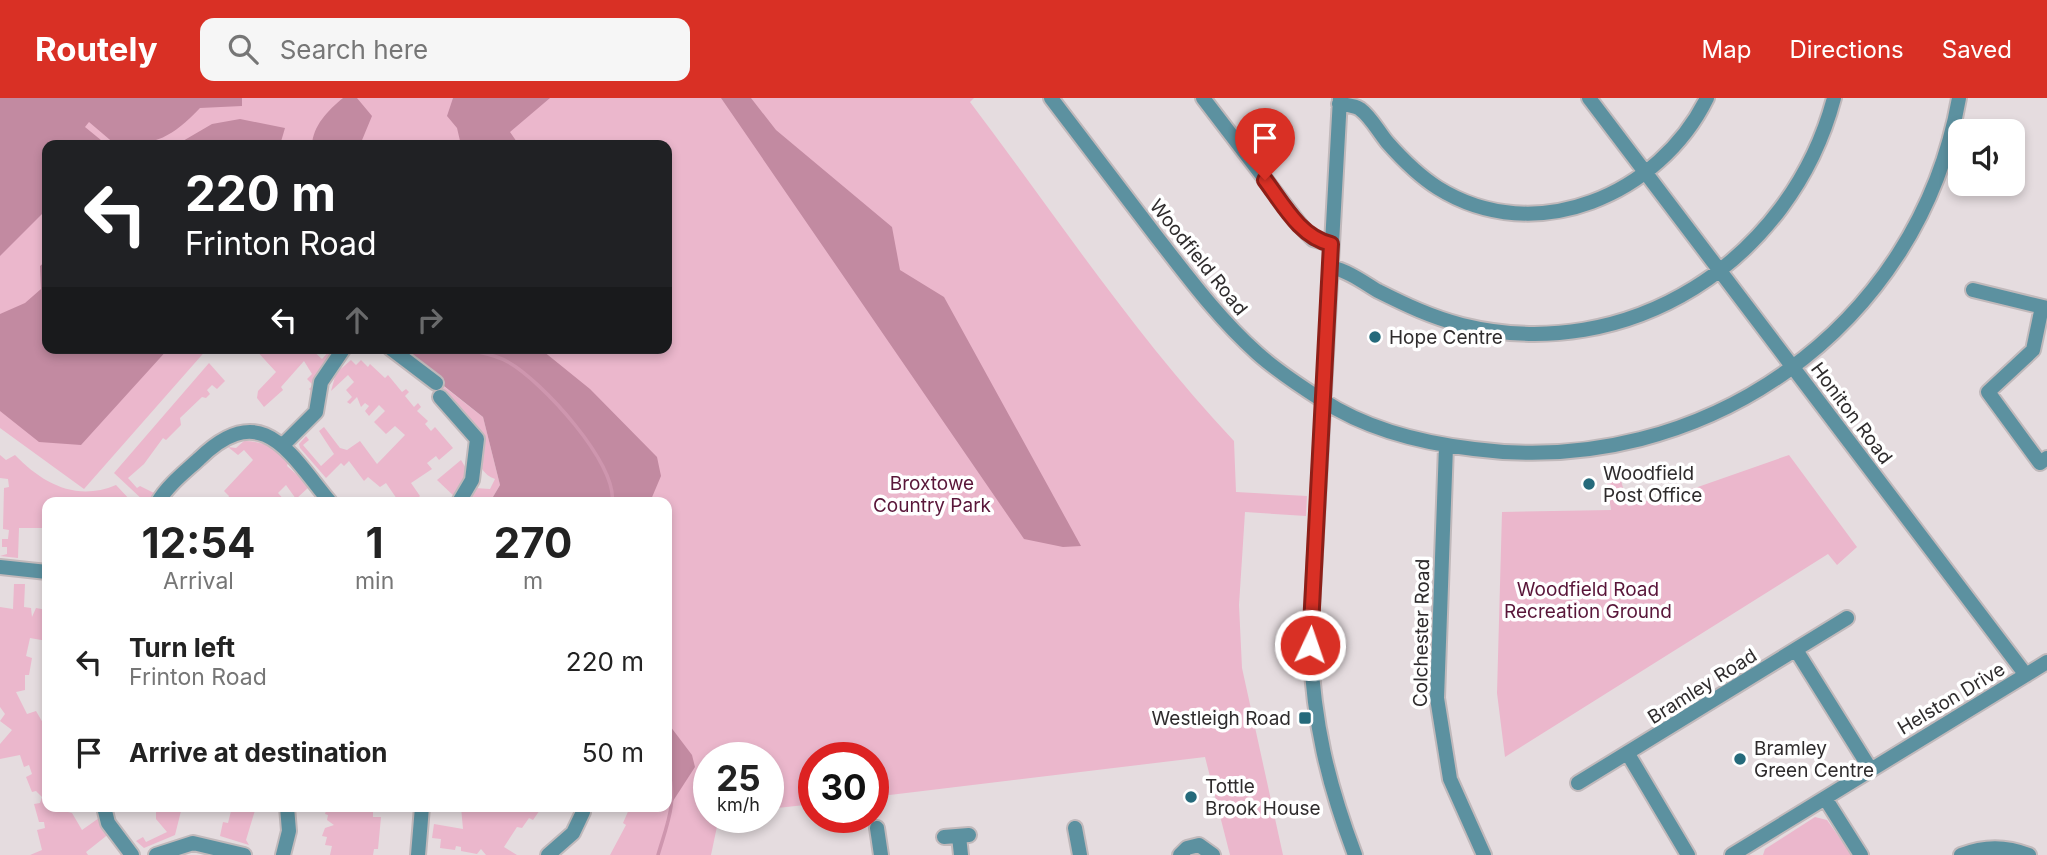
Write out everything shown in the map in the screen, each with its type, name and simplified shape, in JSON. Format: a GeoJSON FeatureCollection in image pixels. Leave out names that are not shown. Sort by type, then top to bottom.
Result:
{"type":"FeatureCollection","features":[{"type":"Feature","properties":{"kind":"street","name":"Woodfield Road"},"geometry":{"type":"LineString","coordinates":[[1051,98],[1205,301],[1258,354],[1324,402],[1379,426],[1446,446],[1522,454],[1607,448],[1686,426],[1719,412],[1795,369],[1835,332],[1894,261],[1926,205],[1947,153],[1959,98]]}},
{"type":"Feature","properties":{"kind":"street"},"geometry":{"type":"LineString","coordinates":[[1203,98],[1304,230],[1313,239],[1331,244]]}},
{"type":"Feature","properties":{"kind":"street","name":"Honiton Road"},"geometry":{"type":"LineString","coordinates":[[1589,98],[2026,675]]}},
{"type":"Feature","properties":{"kind":"street"},"geometry":{"type":"LineString","coordinates":[[1355,855],[1323,761],[1312,689],[1310,645],[1340,101],[1360,110],[1413,169],[1439,188],[1464,200],[1493,208],[1541,211],[1573,208],[1623,190],[1647,174],[1690,130],[1707,98]]}},
{"type":"Feature","properties":{"kind":"street"},"geometry":{"type":"LineString","coordinates":[[1331,267],[1431,316],[1486,330],[1532,333],[1573,330],[1638,315],[1676,299],[1720,271],[1766,229],[1796,190],[1821,142],[1834,98]]}},
{"type":"Feature","properties":{"kind":"street"},"geometry":{"type":"LineString","coordinates":[[1973,290],[2045,307],[2033,350],[1988,392],[2040,463],[2047,458]]}},
{"type":"Feature","properties":{"kind":"street"},"geometry":{"type":"LineString","coordinates":[[283,445],[316,412],[321,382],[340,354]]}},
{"type":"Feature","properties":{"kind":"street"},"geometry":{"type":"LineString","coordinates":[[397,354],[438,390],[477,439],[477,482],[464,497]]}},
{"type":"Feature","properties":{"kind":"street"},"geometry":{"type":"LineString","coordinates":[[161,497],[164,491],[224,437],[238,432],[265,434],[283,445],[326,497]]}},
{"type":"Feature","properties":{"kind":"street","name":"Colchester Road"},"geometry":{"type":"LineString","coordinates":[[1446,446],[1437,698],[1450,779],[1484,855]]}},
{"type":"Feature","properties":{"kind":"street"},"geometry":{"type":"LineString","coordinates":[[0,567],[42,571]]}},
{"type":"Feature","properties":{"kind":"street","name":"Bramley Road"},"geometry":{"type":"LineString","coordinates":[[1578,783],[1847,618]]}},
{"type":"Feature","properties":{"kind":"street"},"geometry":{"type":"LineString","coordinates":[[1796,650],[1871,770]]}},
{"type":"Feature","properties":{"kind":"street","name":"Helston Drive"},"geometry":{"type":"LineString","coordinates":[[1732,855],[1749,851],[1825,798],[2047,662]]}},
{"type":"Feature","properties":{"kind":"street"},"geometry":{"type":"LineString","coordinates":[[1628,754],[1688,855]]}},
{"type":"Feature","properties":{"kind":"street"},"geometry":{"type":"LineString","coordinates":[[1825,798],[1861,855]]}},
{"type":"Feature","properties":{"kind":"street"},"geometry":{"type":"LineString","coordinates":[[105,812],[108,823],[132,855]]}},
{"type":"Feature","properties":{"kind":"street"},"geometry":{"type":"LineString","coordinates":[[283,855],[289,831],[287,812]]}},
{"type":"Feature","properties":{"kind":"street"},"geometry":{"type":"LineString","coordinates":[[418,855],[422,812]]}},
{"type":"Feature","properties":{"kind":"street"},"geometry":{"type":"LineString","coordinates":[[548,855],[576,827],[583,812]]}},
{"type":"Feature","properties":{"kind":"street"},"geometry":{"type":"LineString","coordinates":[[576,827],[590,834]]}},
{"type":"Feature","properties":{"kind":"street"},"geometry":{"type":"LineString","coordinates":[[1073,829],[1080,855]]}},
{"type":"Feature","properties":{"kind":"street"},"geometry":{"type":"LineString","coordinates":[[878,833],[881,855]]}},
{"type":"Feature","properties":{"kind":"street"},"geometry":{"type":"LineString","coordinates":[[957,836],[961,855]]}},
{"type":"Feature","properties":{"kind":"street"},"geometry":{"type":"LineString","coordinates":[[156,855],[193,843],[244,855]]}},
{"type":"Feature","properties":{"kind":"street"},"geometry":{"type":"LineString","coordinates":[[1180,855],[1187,848],[1199,845],[1213,855]]}},
{"type":"Feature","properties":{"kind":"street"},"geometry":{"type":"LineString","coordinates":[[1961,855],[1978,848],[2001,848],[2029,855]]}},
{"type":"Feature","properties":{"kind":"green space","name":"Broxtowe Country Park"},"geometry":{"type":"Polygon","coordinates":[[[0,98],[974,98],[970,102],[1130,318],[1234,441],[1236,492],[1307,496],[1306,516],[1245,512],[1239,605],[1242,668],[1283,855],[1230,855],[1205,757],[889,795],[889,742],[798,742],[798,806],[784,807],[784,742],[693,742],[693,833],[716,833],[711,855],[610,855],[626,825],[623,823],[628,812],[672,812],[672,497],[539,497],[520,414],[415,354],[672,354],[672,140],[42,140],[42,354],[203,354],[84,489],[0,428],[0,98]]]}},
{"type":"Feature","properties":{"kind":"green space"},"geometry":{"type":"Polygon","coordinates":[[[260,354],[317,354],[322,359],[327,354],[337,354],[316,395],[309,389],[313,385],[307,379],[312,374],[304,361],[281,387],[283,390],[264,407],[257,398],[258,391],[276,372],[260,354]]]}},
{"type":"Feature","properties":{"kind":"green space"},"geometry":{"type":"Polygon","coordinates":[[[351,360],[356,365],[361,360],[368,367],[370,364],[385,378],[388,375],[402,392],[406,389],[409,392],[405,396],[414,407],[418,403],[421,407],[417,411],[428,421],[425,424],[431,431],[435,427],[453,448],[439,460],[436,456],[427,463],[432,469],[411,483],[419,497],[396,497],[386,483],[380,487],[368,477],[364,481],[349,461],[344,466],[341,463],[326,478],[300,448],[299,444],[306,436],[309,440],[303,445],[321,466],[334,454],[319,431],[324,427],[340,448],[347,450],[360,441],[377,464],[405,435],[395,426],[386,434],[374,422],[385,411],[379,405],[369,416],[365,411],[369,406],[365,403],[361,407],[357,397],[350,404],[347,402],[352,397],[346,390],[354,382],[348,375],[331,391],[336,373],[351,360]]]}},
{"type":"Feature","properties":{"kind":"green space"},"geometry":{"type":"Polygon","coordinates":[[[209,363],[225,381],[217,389],[212,385],[207,390],[210,394],[206,398],[202,397],[180,418],[181,425],[166,440],[163,438],[144,464],[128,478],[137,488],[140,486],[154,493],[152,497],[140,497],[114,473],[209,363]]]}},
{"type":"Feature","properties":{"kind":"green space"},"geometry":{"type":"Polygon","coordinates":[[[442,385],[483,417],[500,485],[493,497],[470,497],[475,488],[490,489],[495,479],[480,465],[478,438],[473,426],[437,390],[442,385]]]}},
{"type":"Feature","properties":{"kind":"green space"},"geometry":{"type":"Polygon","coordinates":[[[244,441],[268,446],[289,460],[287,466],[310,486],[298,497],[295,497],[286,485],[278,493],[282,497],[228,497],[224,491],[253,460],[244,450],[238,455],[228,447],[236,448],[244,441]]]}},
{"type":"Feature","properties":{"kind":"green space"},"geometry":{"type":"Polygon","coordinates":[[[0,455],[6,460],[15,455],[37,474],[61,487],[87,491],[116,485],[127,497],[42,497],[42,528],[19,528],[18,558],[0,556],[7,554],[7,547],[2,547],[2,539],[8,539],[9,530],[3,529],[4,488],[9,487],[8,479],[0,478],[0,455]]]}},
{"type":"Feature","properties":{"kind":"green space","name":"Woodfield Road Recreation Ground"},"geometry":{"type":"Polygon","coordinates":[[[1789,455],[1857,547],[1837,565],[1828,554],[1505,757],[1497,693],[1502,512],[1611,510],[1606,476],[1619,473],[1628,506],[1695,488],[1789,455]]]}},
{"type":"Feature","properties":{"kind":"green space"},"geometry":{"type":"Polygon","coordinates":[[[461,460],[467,470],[458,497],[437,480],[461,460]]]}},
{"type":"Feature","properties":{"kind":"green space"},"geometry":{"type":"Polygon","coordinates":[[[14,584],[25,584],[24,607],[31,608],[32,617],[36,608],[42,609],[42,640],[30,638],[26,656],[32,658],[29,675],[25,675],[25,690],[16,692],[27,714],[36,711],[42,721],[42,797],[36,791],[32,792],[26,777],[32,774],[29,765],[24,767],[20,755],[0,759],[0,744],[12,730],[0,721],[5,714],[0,707],[0,607],[13,609],[14,584]]]}},
{"type":"Feature","properties":{"kind":"green space"},"geometry":{"type":"Polygon","coordinates":[[[42,797],[42,812],[72,813],[82,830],[99,818],[110,833],[86,852],[88,855],[30,855],[42,850],[37,830],[45,828],[44,822],[39,822],[34,804],[40,803],[42,797]]]}},
{"type":"Feature","properties":{"kind":"green space"},"geometry":{"type":"Polygon","coordinates":[[[156,812],[181,812],[175,835],[144,848],[136,841],[143,837],[146,842],[167,832],[156,819],[156,812]]]}},
{"type":"Feature","properties":{"kind":"green space"},"geometry":{"type":"Polygon","coordinates":[[[231,812],[254,812],[246,840],[249,845],[220,836],[223,822],[228,823],[231,812]]]}},
{"type":"Feature","properties":{"kind":"green space"},"geometry":{"type":"Polygon","coordinates":[[[373,812],[373,817],[381,817],[378,849],[374,849],[373,855],[330,855],[332,846],[325,845],[327,837],[322,836],[325,828],[334,825],[327,820],[328,815],[325,814],[373,812]]]}},
{"type":"Feature","properties":{"kind":"green space"},"geometry":{"type":"Polygon","coordinates":[[[461,812],[539,812],[533,820],[529,818],[522,828],[517,827],[504,847],[517,855],[486,855],[481,849],[477,854],[461,851],[461,847],[456,846],[455,850],[440,848],[441,839],[432,838],[434,824],[463,829],[461,812]]]}},
{"type":"Feature","properties":{"kind":"green space"},"geometry":{"type":"Polygon","coordinates":[[[1815,817],[1827,820],[1852,855],[1763,855],[1765,849],[1815,817]]]}},
{"type":"Feature","properties":{"kind":"shaded area"},"geometry":{"type":"Polygon","coordinates":[[[0,98],[242,98],[242,106],[200,108],[181,126],[156,140],[110,140],[89,122],[85,127],[101,140],[42,140],[42,214],[0,256],[0,98]]]}},
{"type":"Feature","properties":{"kind":"shaded area"},"geometry":{"type":"Polygon","coordinates":[[[343,98],[357,98],[372,116],[362,140],[313,140],[322,119],[343,98]]]}},
{"type":"Feature","properties":{"kind":"shaded area"},"geometry":{"type":"Polygon","coordinates":[[[453,98],[550,98],[510,132],[516,140],[460,140],[457,128],[447,116],[453,98]]]}},
{"type":"Feature","properties":{"kind":"shaded area"},"geometry":{"type":"Polygon","coordinates":[[[721,98],[751,98],[776,130],[892,227],[900,270],[944,297],[1081,546],[1063,547],[1024,539],[721,98]]]}},
{"type":"Feature","properties":{"kind":"shaded area"},"geometry":{"type":"Polygon","coordinates":[[[240,119],[285,128],[281,140],[185,140],[212,124],[240,119]]]}},
{"type":"Feature","properties":{"kind":"shaded area"},"geometry":{"type":"Polygon","coordinates":[[[42,264],[42,354],[164,354],[81,445],[39,442],[0,411],[0,314],[25,303],[41,289],[42,264]]]}},
{"type":"Feature","properties":{"kind":"shaded area"},"geometry":{"type":"Polygon","coordinates":[[[404,354],[547,354],[590,389],[657,457],[661,476],[652,497],[493,497],[500,485],[483,417],[404,354]]]}},
{"type":"Feature","properties":{"kind":"shaded area"},"geometry":{"type":"Polygon","coordinates":[[[672,729],[692,755],[693,770],[672,800],[672,729]]]}},
{"type":"Feature","properties":{"kind":"waterway"},"geometry":{"type":"LineString","coordinates":[[487,354],[503,359],[522,372],[575,424],[603,467],[611,486],[612,497]]}},
{"type":"Feature","properties":{"kind":"waterway"},"geometry":{"type":"LineString","coordinates":[[672,792],[672,802]]}},
{"type":"Feature","properties":{"kind":"waterway"},"geometry":{"type":"LineString","coordinates":[[658,855],[670,812]]}},
{"type":"Feature","properties":{"kind":"place","name":"Hope Centre"},"geometry":{"type":"Point","coordinates":[1375,337]}},
{"type":"Feature","properties":{"kind":"place","name":"Woodfield Post Office"},"geometry":{"type":"Point","coordinates":[1589,484]}},
{"type":"Feature","properties":{"kind":"place","name":"Westleigh Road"},"geometry":{"type":"Point","coordinates":[1305,718]}},
{"type":"Feature","properties":{"kind":"place","name":"Bramley Green Centre"},"geometry":{"type":"Point","coordinates":[1740,759]}},
{"type":"Feature","properties":{"kind":"place","name":"Tottle Brook House"},"geometry":{"type":"Point","coordinates":[1191,797]}},
{"type":"Feature","properties":{"kind":"route"},"geometry":{"type":"LineString","coordinates":[[1265,180],[1313,239],[1331,244],[1310,645]]}}]}
